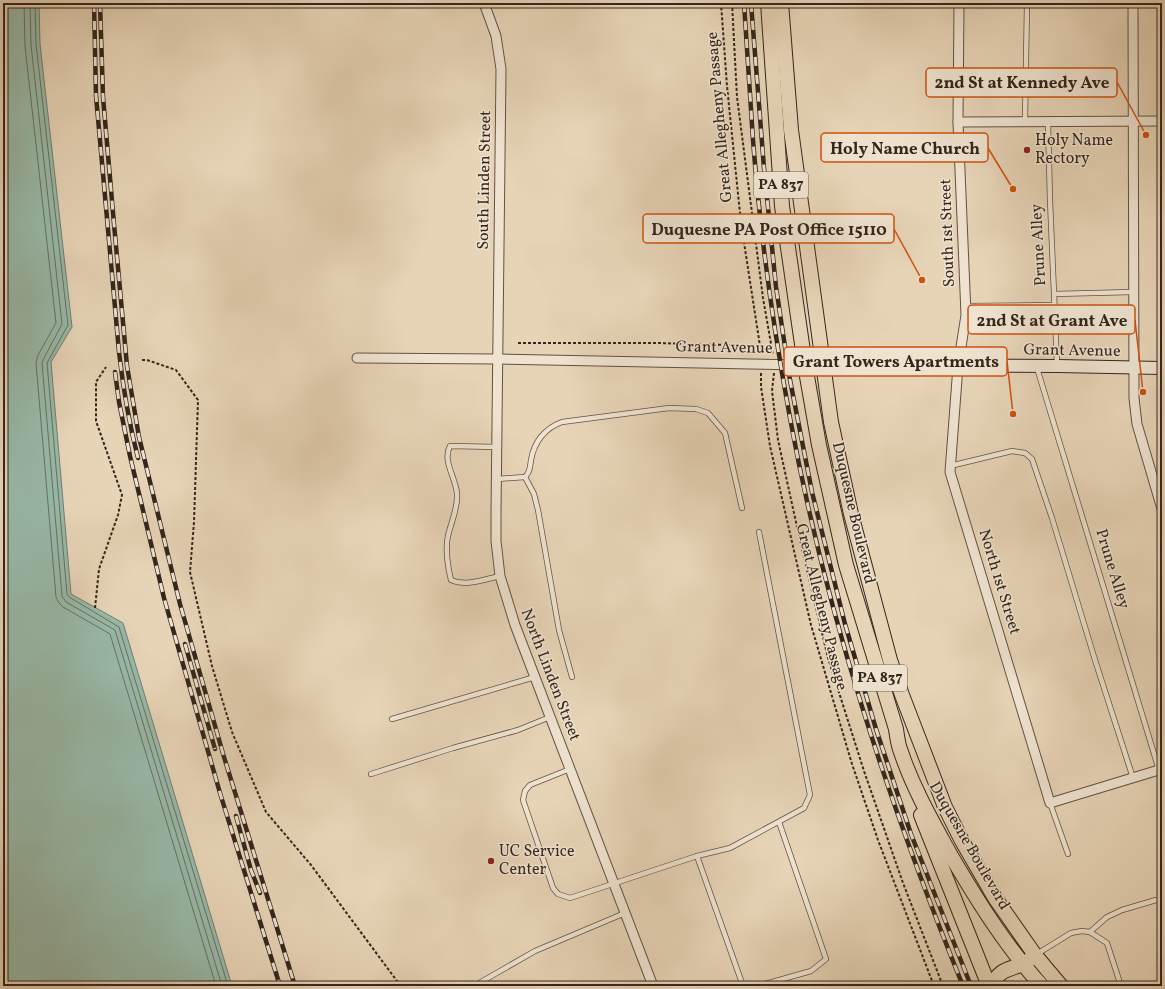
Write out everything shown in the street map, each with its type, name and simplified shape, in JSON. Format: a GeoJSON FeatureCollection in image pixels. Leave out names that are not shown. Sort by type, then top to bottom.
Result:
{"type":"FeatureCollection","features":[{"type":"Feature","properties":{"kind":"main road","name":"Duquesne Boulevard"},"geometry":{"type":"LineString","coordinates":[[768,3],[782,206],[805,365],[819,445],[846,565],[896,729],[901,752],[923,803],[983,909],[1023,964],[1042,986]]}},
{"type":"Feature","properties":{"kind":"main road","name":"PA 837"},"geometry":{"type":"LineString","coordinates":[[781,3],[791,130],[817,316],[822,365]]}},
{"type":"Feature","properties":{"kind":"main road","name":"Duquesne Boulevard"},"geometry":{"type":"LineString","coordinates":[[822,365],[831,422],[851,514],[890,660],[914,729],[945,807],[962,841],[995,898],[1035,955],[1062,986]]}},
{"type":"Feature","properties":{"kind":"main road"},"geometry":{"type":"LineString","coordinates":[[914,729],[905,736],[901,752],[924,824],[989,986]]}},
{"type":"Feature","properties":{"kind":"main road"},"geometry":{"type":"LineString","coordinates":[[992,986],[996,977],[1001,972],[1008,968],[1023,964],[1035,955]]}},
{"type":"Feature","properties":{"kind":"street","name":"South Linden Street"},"geometry":{"type":"LineString","coordinates":[[484,3],[496,36],[501,70],[498,359]]}},
{"type":"Feature","properties":{"kind":"street","name":"South 1st Street"},"geometry":{"type":"LineString","coordinates":[[958,366],[966,315],[958,122],[960,3]]}},
{"type":"Feature","properties":{"kind":"street"},"geometry":{"type":"LineString","coordinates":[[1133,3],[1134,398],[1137,424],[1162,509]]}},
{"type":"Feature","properties":{"kind":"street"},"geometry":{"type":"LineString","coordinates":[[958,122],[1162,122]]}},
{"type":"Feature","properties":{"kind":"street","name":"Grant Avenue"},"geometry":{"type":"LineString","coordinates":[[357,358],[498,359],[775,365],[1162,368]]}},
{"type":"Feature","properties":{"kind":"street","name":"North Linden Street"},"geometry":{"type":"LineString","coordinates":[[498,359],[496,541],[500,576],[515,625],[653,986]]}},
{"type":"Feature","properties":{"kind":"street","name":"North 1st Street"},"geometry":{"type":"LineString","coordinates":[[958,366],[950,472],[1050,802]]}},
{"type":"Feature","properties":{"kind":"street"},"geometry":{"type":"LineString","coordinates":[[1050,802],[1160,770]]}},
{"type":"Feature","properties":{"kind":"lane"},"geometry":{"type":"LineString","coordinates":[[1025,121],[1027,3]]}},
{"type":"Feature","properties":{"kind":"lane","name":"Prune Alley"},"geometry":{"type":"LineString","coordinates":[[1048,122],[1057,366]]}},
{"type":"Feature","properties":{"kind":"lane"},"geometry":{"type":"LineString","coordinates":[[1054,294],[1133,292]]}},
{"type":"Feature","properties":{"kind":"lane"},"geometry":{"type":"LineString","coordinates":[[965,306],[1054,305]]}},
{"type":"Feature","properties":{"kind":"lane","name":"Prune Alley"},"geometry":{"type":"LineString","coordinates":[[1037,366],[1162,780]]}},
{"type":"Feature","properties":{"kind":"lane"},"geometry":{"type":"LineString","coordinates":[[496,479],[525,478],[531,468],[534,445],[554,425],[562,422],[644,410],[669,408],[696,409],[708,413],[725,433],[742,508]]}},
{"type":"Feature","properties":{"kind":"lane"},"geometry":{"type":"LineString","coordinates":[[497,447],[450,446],[447,452],[448,463],[457,493],[457,504],[447,539],[449,573],[451,580],[457,583],[465,583],[500,576]]}},
{"type":"Feature","properties":{"kind":"lane"},"geometry":{"type":"LineString","coordinates":[[950,466],[1012,451],[1026,454],[1032,459],[1052,518],[1133,778]]}},
{"type":"Feature","properties":{"kind":"lane"},"geometry":{"type":"LineString","coordinates":[[525,478],[534,494],[538,510],[559,630],[572,677]]}},
{"type":"Feature","properties":{"kind":"lane"},"geometry":{"type":"LineString","coordinates":[[570,769],[530,785],[525,791],[523,800],[553,888],[558,894],[570,898],[697,856],[730,848],[804,808],[810,795],[759,532]]}},
{"type":"Feature","properties":{"kind":"lane"},"geometry":{"type":"LineString","coordinates":[[392,719],[535,677]]}},
{"type":"Feature","properties":{"kind":"lane"},"geometry":{"type":"LineString","coordinates":[[370,774],[453,748],[518,730],[550,717]]}},
{"type":"Feature","properties":{"kind":"lane"},"geometry":{"type":"LineString","coordinates":[[1050,802],[1068,854]]}},
{"type":"Feature","properties":{"kind":"lane"},"geometry":{"type":"LineString","coordinates":[[758,986],[811,971],[826,959],[779,822]]}},
{"type":"Feature","properties":{"kind":"lane"},"geometry":{"type":"LineString","coordinates":[[697,856],[743,986]]}},
{"type":"Feature","properties":{"kind":"lane"},"geometry":{"type":"LineString","coordinates":[[1090,932],[1107,917],[1122,910],[1156,900]]}},
{"type":"Feature","properties":{"kind":"lane"},"geometry":{"type":"LineString","coordinates":[[474,986],[483,984],[535,951],[625,913]]}},
{"type":"Feature","properties":{"kind":"lane"},"geometry":{"type":"LineString","coordinates":[[1035,955],[1072,933],[1082,931],[1090,932],[1107,944],[1119,980]]}},
{"type":"Feature","properties":{"kind":"path","name":"Great Allegheny Passage"},"geometry":{"type":"LineString","coordinates":[[518,343],[658,343],[760,346],[741,224],[727,86],[722,3]]}},
{"type":"Feature","properties":{"kind":"path"},"geometry":{"type":"LineString","coordinates":[[732,3],[738,97],[763,298],[775,365],[772,391],[778,440],[828,658],[864,771],[903,883],[943,986]]}},
{"type":"Feature","properties":{"kind":"path"},"geometry":{"type":"LineString","coordinates":[[142,360],[147,360],[176,370],[198,400],[194,522],[190,572],[212,666],[232,732],[266,812],[311,865],[397,981],[403,986]]}},
{"type":"Feature","properties":{"kind":"path"},"geometry":{"type":"LineString","coordinates":[[95,608],[99,569],[118,515],[122,495],[96,422],[96,382],[106,368]]}},
{"type":"Feature","properties":{"kind":"path","name":"Great Allegheny Passage"},"geometry":{"type":"LineString","coordinates":[[761,387],[770,446],[811,625],[852,764],[878,840],[934,986]]}},
{"type":"Feature","properties":{"kind":"water"},"geometry":{"type":"Polygon","coordinates":[[[3,3],[39,3],[40,44],[72,327],[51,362],[71,594],[123,623],[232,986],[3,986],[3,3]]]}},
{"type":"Feature","properties":{"kind":"railway"},"geometry":{"type":"LineString","coordinates":[[94,3],[96,96],[119,352],[122,378],[138,458]]}},
{"type":"Feature","properties":{"kind":"railway"},"geometry":{"type":"LineString","coordinates":[[100,3],[103,97],[114,224],[127,366],[139,437],[180,604],[224,757],[295,986]]}},
{"type":"Feature","properties":{"kind":"railway"},"geometry":{"type":"LineString","coordinates":[[744,3],[753,140],[763,245],[784,383],[805,491],[841,635],[862,706],[909,847],[963,986]]}},
{"type":"Feature","properties":{"kind":"railway"},"geometry":{"type":"LineString","coordinates":[[751,3],[764,168],[776,287],[790,380],[812,492],[845,624],[876,729],[911,834],[971,986]]}},
{"type":"Feature","properties":{"kind":"railway"},"geometry":{"type":"LineString","coordinates":[[115,372],[119,402],[130,456],[164,598],[220,793],[280,986]]}},
{"type":"Feature","properties":{"kind":"railway"},"geometry":{"type":"LineString","coordinates":[[185,644],[215,749]]}},
{"type":"Feature","properties":{"kind":"railway"},"geometry":{"type":"LineString","coordinates":[[236,816],[251,870],[260,893]]}},
{"type":"Feature","properties":{"kind":"place","name":"2nd St at Kennedy Ave"},"geometry":{"type":"Point","coordinates":[1146,135]}},
{"type":"Feature","properties":{"kind":"place","name":"Holy Name Rectory"},"geometry":{"type":"Point","coordinates":[1027,150]}},
{"type":"Feature","properties":{"kind":"place","name":"Holy Name Church"},"geometry":{"type":"Point","coordinates":[1013,189]}},
{"type":"Feature","properties":{"kind":"place","name":"Duquesne PA Post Office 15110"},"geometry":{"type":"Point","coordinates":[922,280]}},
{"type":"Feature","properties":{"kind":"place","name":"2nd St at Grant Ave"},"geometry":{"type":"Point","coordinates":[1143,392]}},
{"type":"Feature","properties":{"kind":"place","name":"Grant Towers Apartments"},"geometry":{"type":"Point","coordinates":[1013,414]}},
{"type":"Feature","properties":{"kind":"place","name":"UC Service Center"},"geometry":{"type":"Point","coordinates":[491,861]}}]}
